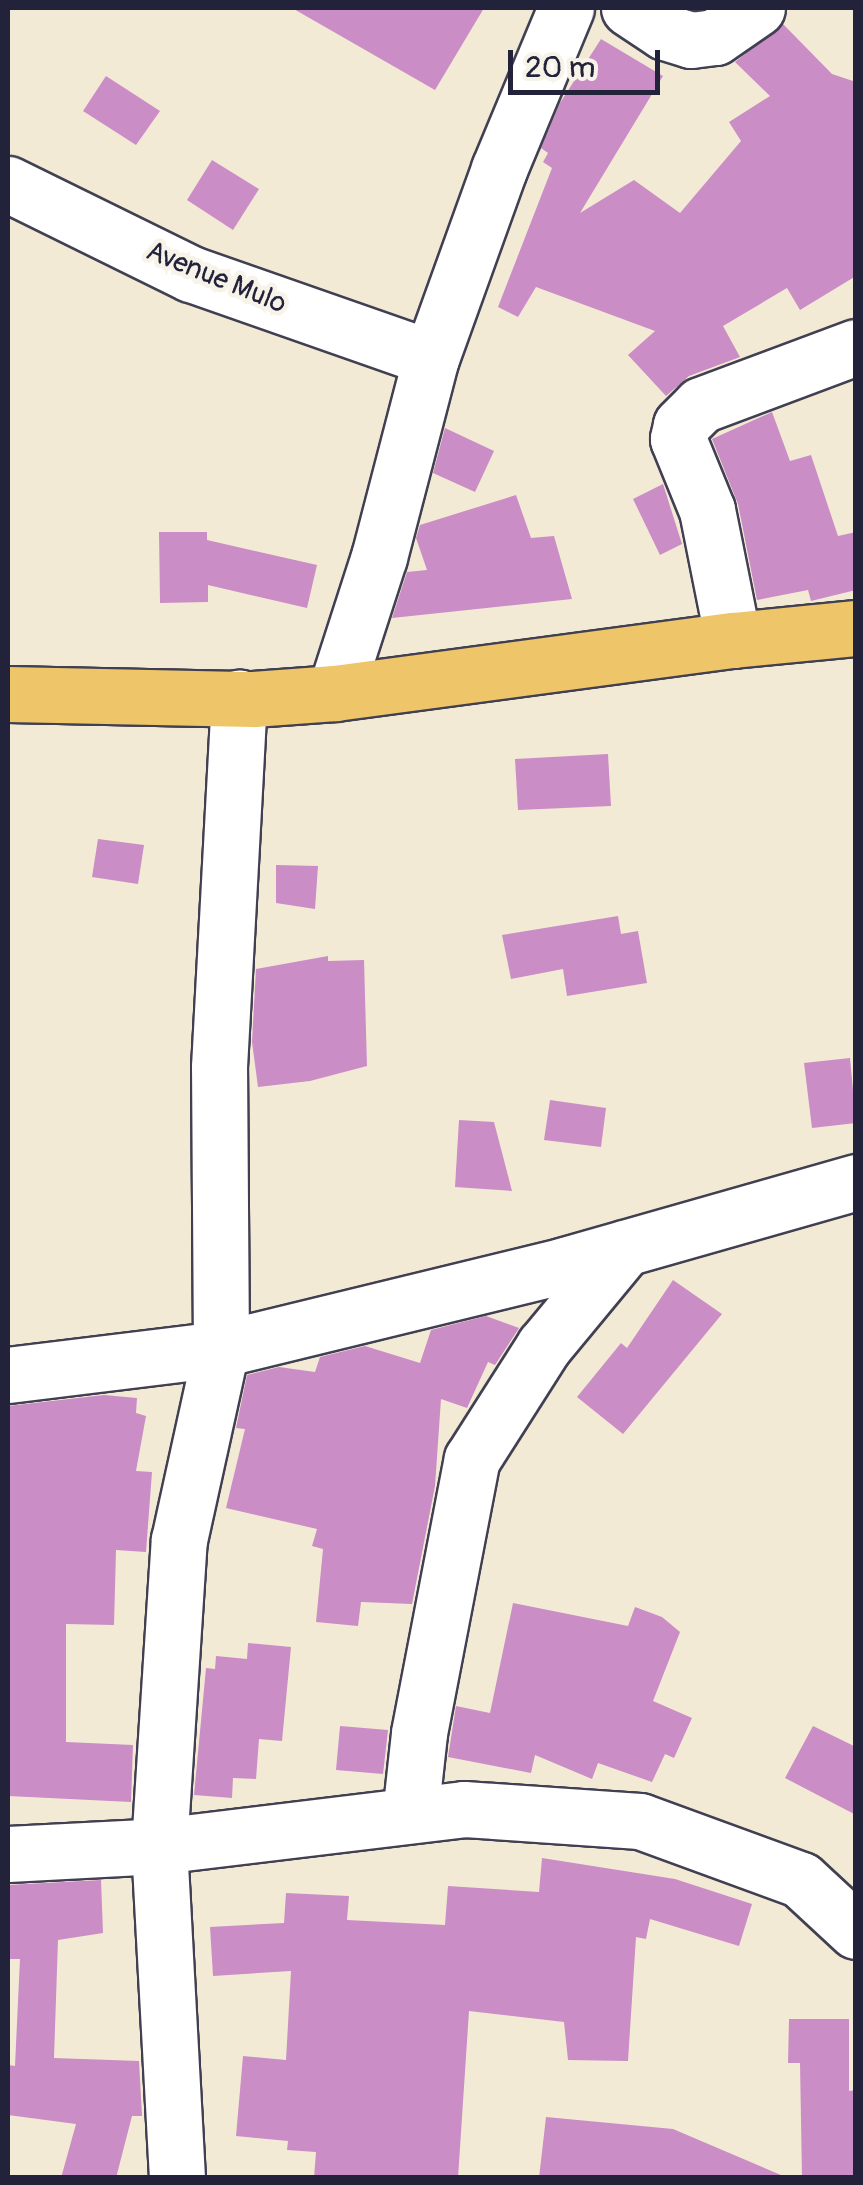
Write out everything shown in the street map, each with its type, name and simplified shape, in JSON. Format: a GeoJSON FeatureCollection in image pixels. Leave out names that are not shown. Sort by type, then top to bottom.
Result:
{"type":"FeatureCollection","features":[{"type":"Feature","properties":{"kind":"main road"},"geometry":{"type":"LineString","coordinates":[[8,694],[239,698],[335,694],[733,640],[856,628]]}},
{"type":"Feature","properties":{"kind":"street"},"geometry":{"type":"LineString","coordinates":[[335,694],[379,557],[431,358],[499,168],[566,8]]}},
{"type":"Feature","properties":{"kind":"street"},"geometry":{"type":"LineString","coordinates":[[629,8],[665,32],[690,40],[715,37],[758,8]]}},
{"type":"Feature","properties":{"kind":"street","name":"Avenue Mulo"},"geometry":{"type":"LineString","coordinates":[[8,184],[191,274],[431,358]]}},
{"type":"Feature","properties":{"kind":"street"},"geometry":{"type":"LineString","coordinates":[[733,640],[707,510],[678,439],[680,425],[702,405],[856,347]]}},
{"type":"Feature","properties":{"kind":"street"},"geometry":{"type":"LineString","coordinates":[[177,2178],[159,1846],[178,1540],[222,1350],[219,1067],[239,698]]}},
{"type":"Feature","properties":{"kind":"street"},"geometry":{"type":"LineString","coordinates":[[8,1375],[222,1350],[625,1248],[856,1182]]}},
{"type":"Feature","properties":{"kind":"street"},"geometry":{"type":"LineString","coordinates":[[410,1815],[419,1733],[472,1459],[544,1346],[625,1248]]}},
{"type":"Feature","properties":{"kind":"street"},"geometry":{"type":"LineString","coordinates":[[8,1854],[159,1846],[464,1809],[640,1821],[801,1880],[856,1930]]}},
{"type":"Feature","properties":{"kind":"building"},"geometry":{"type":"Polygon","coordinates":[[[292,8],[484,8],[435,90],[292,8]]]}},
{"type":"Feature","properties":{"kind":"building"},"geometry":{"type":"Polygon","coordinates":[[[783,24],[832,74],[856,82],[856,276],[800,310],[787,288],[723,326],[740,357],[689,376],[666,396],[628,355],[655,331],[536,287],[518,317],[498,307],[552,168],[543,162],[548,153],[541,148],[560,103],[601,39],[663,76],[580,213],[634,180],[680,213],[741,141],[729,122],[770,96],[735,62],[783,24]]]}},
{"type":"Feature","properties":{"kind":"building"},"geometry":{"type":"Polygon","coordinates":[[[106,76],[160,111],[136,145],[83,111],[106,76]]]}},
{"type":"Feature","properties":{"kind":"building"},"geometry":{"type":"Polygon","coordinates":[[[212,160],[259,189],[233,230],[187,200],[212,160]]]}},
{"type":"Feature","properties":{"kind":"building"},"geometry":{"type":"Polygon","coordinates":[[[772,412],[790,461],[811,455],[838,536],[856,532],[856,590],[811,601],[808,590],[757,600],[738,504],[712,439],[772,412]]]}},
{"type":"Feature","properties":{"kind":"building"},"geometry":{"type":"Polygon","coordinates":[[[445,428],[494,451],[475,492],[433,473],[445,428]]]}},
{"type":"Feature","properties":{"kind":"building"},"geometry":{"type":"Polygon","coordinates":[[[663,484],[682,544],[660,555],[633,499],[663,484]]]}},
{"type":"Feature","properties":{"kind":"building"},"geometry":{"type":"Polygon","coordinates":[[[516,495],[531,538],[554,536],[572,599],[392,618],[407,572],[427,570],[416,538],[420,525],[516,495]]]}},
{"type":"Feature","properties":{"kind":"building"},"geometry":{"type":"Polygon","coordinates":[[[159,532],[207,532],[207,540],[317,565],[307,608],[208,585],[208,602],[160,603],[159,532]]]}},
{"type":"Feature","properties":{"kind":"building"},"geometry":{"type":"Polygon","coordinates":[[[608,754],[611,806],[518,810],[515,759],[608,754]]]}},
{"type":"Feature","properties":{"kind":"building"},"geometry":{"type":"Polygon","coordinates":[[[98,839],[144,845],[138,884],[92,877],[98,839]]]}},
{"type":"Feature","properties":{"kind":"building"},"geometry":{"type":"Polygon","coordinates":[[[276,865],[318,866],[315,909],[276,903],[276,865]]]}},
{"type":"Feature","properties":{"kind":"building"},"geometry":{"type":"Polygon","coordinates":[[[618,916],[621,934],[638,931],[647,983],[567,996],[563,969],[511,979],[502,935],[618,916]]]}},
{"type":"Feature","properties":{"kind":"building"},"geometry":{"type":"Polygon","coordinates":[[[328,956],[328,961],[364,960],[367,1066],[310,1081],[258,1087],[252,1042],[256,969],[328,956]]]}},
{"type":"Feature","properties":{"kind":"building"},"geometry":{"type":"Polygon","coordinates":[[[850,1058],[856,1123],[812,1128],[804,1063],[850,1058]]]}},
{"type":"Feature","properties":{"kind":"building"},"geometry":{"type":"Polygon","coordinates":[[[550,1100],[606,1108],[601,1147],[544,1140],[550,1100]]]}},
{"type":"Feature","properties":{"kind":"building"},"geometry":{"type":"Polygon","coordinates":[[[459,1120],[494,1122],[512,1191],[455,1187],[459,1120]]]}},
{"type":"Feature","properties":{"kind":"building"},"geometry":{"type":"Polygon","coordinates":[[[673,1280],[722,1314],[623,1434],[577,1397],[621,1343],[627,1348],[673,1280]]]}},
{"type":"Feature","properties":{"kind":"building"},"geometry":{"type":"Polygon","coordinates":[[[486,1316],[519,1328],[495,1365],[488,1362],[467,1408],[441,1399],[435,1486],[412,1604],[361,1602],[358,1626],[316,1622],[323,1549],[312,1546],[317,1529],[226,1508],[245,1429],[236,1428],[247,1375],[279,1367],[315,1372],[320,1357],[365,1346],[420,1363],[431,1330],[486,1316]]]}},
{"type":"Feature","properties":{"kind":"building"},"geometry":{"type":"Polygon","coordinates":[[[104,1395],[137,1398],[136,1413],[146,1416],[136,1471],[152,1472],[146,1552],[116,1550],[114,1625],[66,1624],[66,1742],[133,1745],[131,1802],[8,1796],[8,1406],[104,1395]]]}},
{"type":"Feature","properties":{"kind":"building"},"geometry":{"type":"Polygon","coordinates":[[[513,1603],[628,1626],[635,1607],[662,1617],[680,1632],[653,1701],[692,1718],[674,1758],[665,1754],[652,1782],[598,1763],[592,1779],[535,1755],[531,1773],[448,1757],[456,1706],[490,1713],[513,1603]]]}},
{"type":"Feature","properties":{"kind":"building"},"geometry":{"type":"Polygon","coordinates":[[[248,1643],[291,1647],[282,1741],[259,1739],[256,1779],[233,1778],[232,1798],[194,1795],[206,1668],[215,1669],[216,1656],[247,1659],[248,1643]]]}},
{"type":"Feature","properties":{"kind":"building"},"geometry":{"type":"Polygon","coordinates":[[[340,1726],[388,1730],[383,1774],[336,1770],[340,1726]]]}},
{"type":"Feature","properties":{"kind":"building"},"geometry":{"type":"Polygon","coordinates":[[[813,1726],[856,1747],[856,1815],[785,1778],[813,1726]]]}},
{"type":"Feature","properties":{"kind":"building"},"geometry":{"type":"Polygon","coordinates":[[[542,1858],[675,1879],[752,1904],[739,1946],[650,1919],[646,1939],[636,1937],[628,2061],[568,2060],[564,2022],[469,2011],[458,2178],[314,2178],[316,2152],[287,2150],[288,2141],[236,2136],[243,2056],[286,2060],[291,1971],[213,1976],[210,1927],[284,1923],[286,1893],[349,1896],[347,1920],[445,1925],[448,1886],[539,1892],[542,1858]]]}},
{"type":"Feature","properties":{"kind":"building"},"geometry":{"type":"Polygon","coordinates":[[[101,1880],[103,1933],[58,1940],[54,2058],[139,2061],[142,2116],[132,2116],[116,2178],[61,2178],[76,2124],[8,2115],[8,2065],[15,2066],[20,1959],[8,1959],[8,1885],[101,1880]]]}},
{"type":"Feature","properties":{"kind":"building"},"geometry":{"type":"Polygon","coordinates":[[[789,2019],[849,2019],[849,2091],[856,2090],[856,2178],[802,2178],[800,2063],[788,2063],[789,2019]]]}},
{"type":"Feature","properties":{"kind":"building"},"geometry":{"type":"Polygon","coordinates":[[[546,2117],[673,2129],[788,2178],[539,2178],[546,2117]]]}}]}
